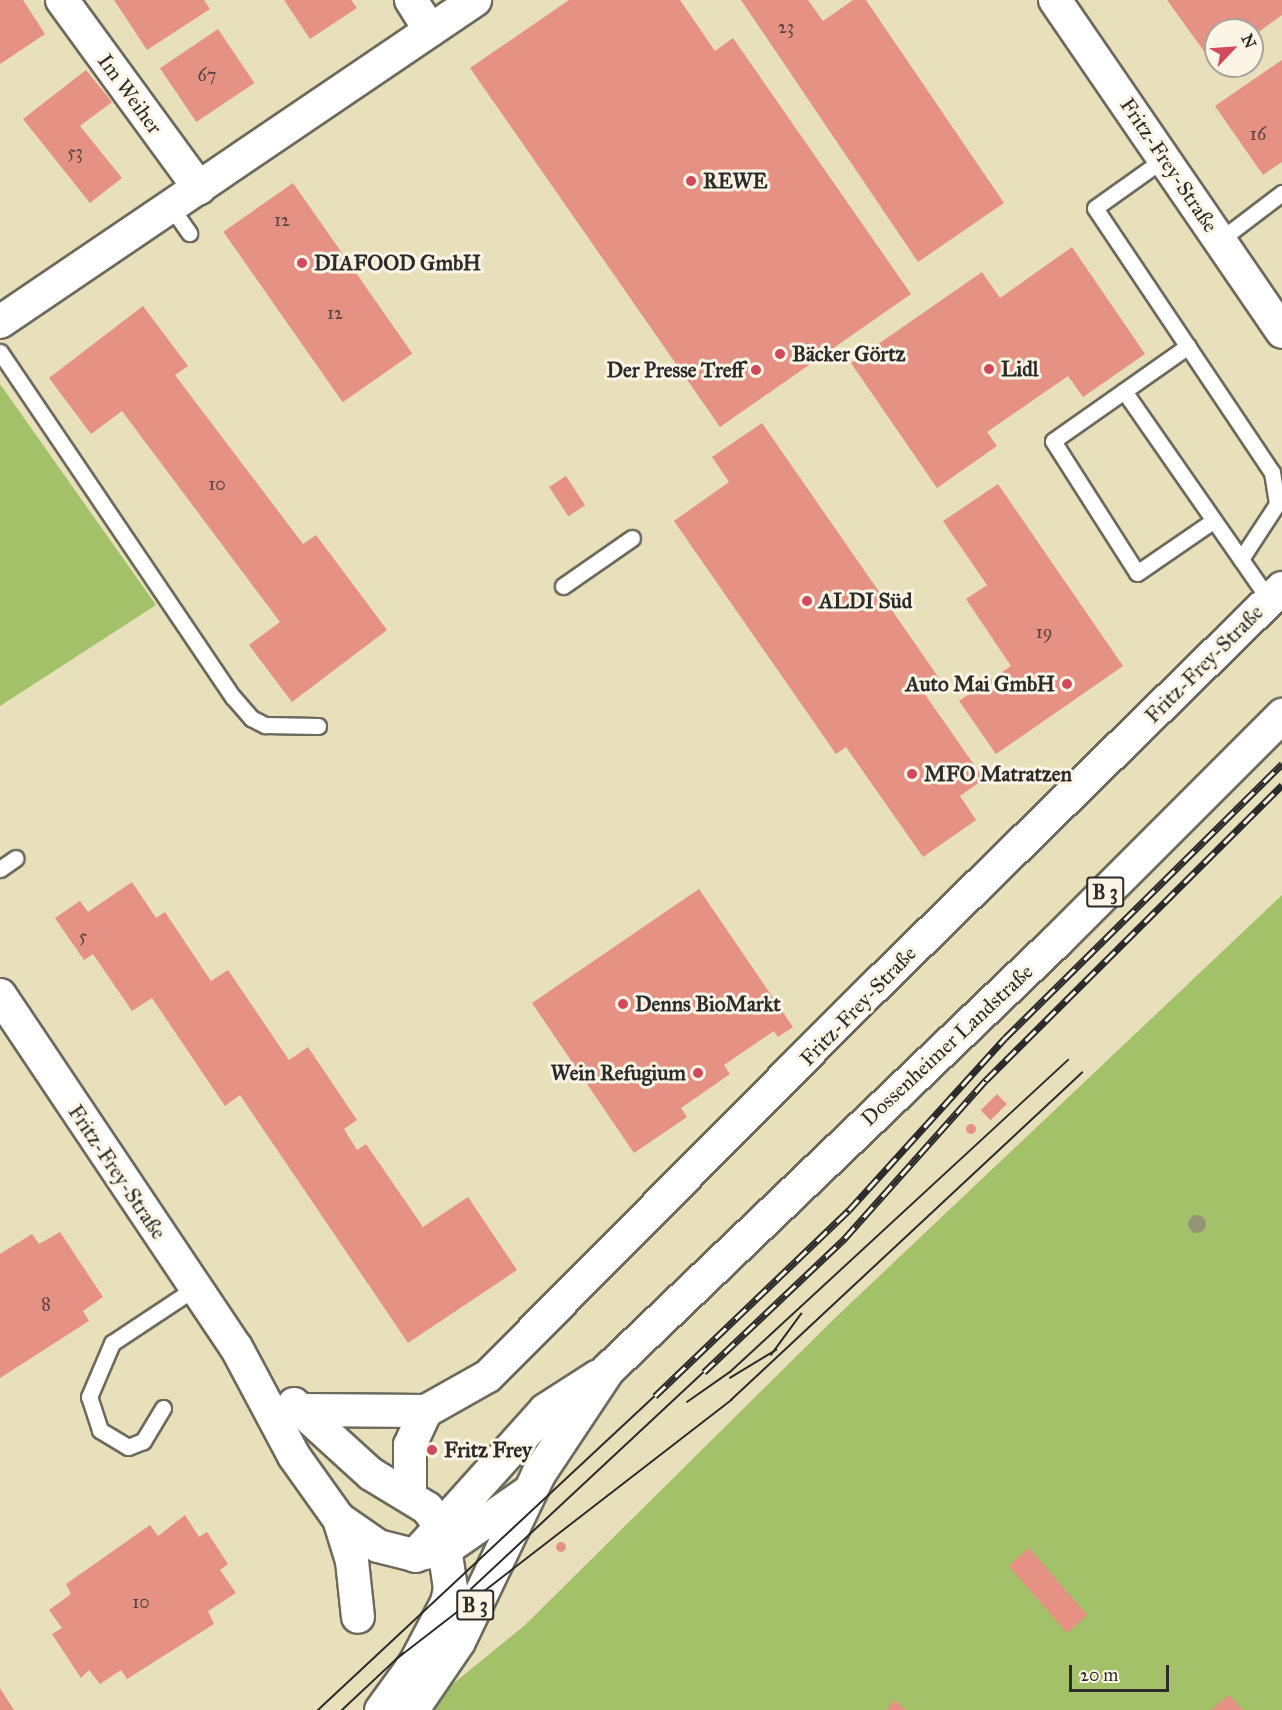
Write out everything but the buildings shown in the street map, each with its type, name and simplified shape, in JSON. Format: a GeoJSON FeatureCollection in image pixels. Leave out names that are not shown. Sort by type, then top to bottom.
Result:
{"type":"FeatureCollection","features":[{"type":"Feature","properties":{"kind":"main road","name":"Dossenheimer Landstraße"},"geometry":{"type":"LineString","coordinates":[[434,1544],[545,1410],[608,1370],[1056,941],[1282,715]]}},
{"type":"Feature","properties":{"kind":"main road","name":"Dossenheimer Landstraße"},"geometry":{"type":"LineString","coordinates":[[411,1710],[458,1641],[527,1493],[608,1370]]}},
{"type":"Feature","properties":{"kind":"main road","name":"B 3"},"geometry":{"type":"LineString","coordinates":[[381,1710],[415,1663],[447,1602],[450,1588],[434,1544]]}},
{"type":"Feature","properties":{"kind":"street","name":"Im Weiher"},"geometry":{"type":"LineString","coordinates":[[62,0],[199,188]]}},
{"type":"Feature","properties":{"kind":"street"},"geometry":{"type":"LineString","coordinates":[[411,0],[430,30]]}},
{"type":"Feature","properties":{"kind":"street"},"geometry":{"type":"LineString","coordinates":[[0,322],[475,0]]}},
{"type":"Feature","properties":{"kind":"street","name":"Fritz-Frey-Straße"},"geometry":{"type":"LineString","coordinates":[[1055,0],[1282,332]]}},
{"type":"Feature","properties":{"kind":"street","name":"Fritz-Frey-Straße"},"geometry":{"type":"LineString","coordinates":[[301,1410],[426,1411],[472,1387],[501,1364],[559,1301],[1276,594]]}},
{"type":"Feature","properties":{"kind":"street","name":"Fritz-Frey-Straße"},"geometry":{"type":"LineString","coordinates":[[0,995],[236,1347],[294,1456],[339,1519],[352,1561],[358,1617]]}},
{"type":"Feature","properties":{"kind":"street","name":"Fritz-Frey-Straße"},"geometry":{"type":"LineString","coordinates":[[236,1347],[371,1474],[410,1494],[427,1508],[434,1544],[378,1546],[339,1519]]}},
{"type":"Feature","properties":{"kind":"street"},"geometry":{"type":"LineString","coordinates":[[410,1494],[410,1445],[426,1411]]}},
{"type":"Feature","properties":{"kind":"street","name":"Dossenheimer Landstraße"},"geometry":{"type":"LineString","coordinates":[[434,1544],[527,1493]]}},
{"type":"Feature","properties":{"kind":"lane"},"geometry":{"type":"LineString","coordinates":[[1165,158],[1095,207],[1272,472],[1277,504],[1240,559]]}},
{"type":"Feature","properties":{"kind":"lane"},"geometry":{"type":"LineString","coordinates":[[1220,240],[1282,193]]}},
{"type":"Feature","properties":{"kind":"lane"},"geometry":{"type":"LineString","coordinates":[[171,207],[189,233]]}},
{"type":"Feature","properties":{"kind":"lane"},"geometry":{"type":"LineString","coordinates":[[1188,346],[1053,441],[1137,573],[1214,520]]}},
{"type":"Feature","properties":{"kind":"lane"},"geometry":{"type":"LineString","coordinates":[[0,352],[233,697],[251,718],[265,725],[318,726]]}},
{"type":"Feature","properties":{"kind":"lane"},"geometry":{"type":"LineString","coordinates":[[1124,391],[1240,559],[1276,594]]}},
{"type":"Feature","properties":{"kind":"lane"},"geometry":{"type":"LineString","coordinates":[[563,586],[632,538]]}},
{"type":"Feature","properties":{"kind":"lane"},"geometry":{"type":"LineString","coordinates":[[0,869],[16,858]]}},
{"type":"Feature","properties":{"kind":"lane"},"geometry":{"type":"LineString","coordinates":[[163,1408],[143,1441],[128,1447],[100,1430],[89,1397],[111,1343],[195,1288]]}},
{"type":"Feature","properties":{"kind":"green space"},"geometry":{"type":"Polygon","coordinates":[[[0,384],[156,605],[0,706],[0,384]]]}},
{"type":"Feature","properties":{"kind":"green space"},"geometry":{"type":"Polygon","coordinates":[[[1282,895],[1282,1710],[421,1710],[525,1625],[835,1318],[1282,895]]]}},
{"type":"Feature","properties":{"kind":"tram line"},"geometry":{"type":"LineString","coordinates":[[687,1402],[730,1372],[1068,1060]]}},
{"type":"Feature","properties":{"kind":"tram line"},"geometry":{"type":"LineString","coordinates":[[399,1657],[731,1400],[1082,1073]]}},
{"type":"Feature","properties":{"kind":"tram line"},"geometry":{"type":"LineString","coordinates":[[771,1355],[801,1314]]}},
{"type":"Feature","properties":{"kind":"tram line"},"geometry":{"type":"LineString","coordinates":[[730,1378],[776,1350]]}},
{"type":"Feature","properties":{"kind":"tram line"},"geometry":{"type":"LineString","coordinates":[[471,1589],[704,1372]]}},
{"type":"Feature","properties":{"kind":"tram line"},"geometry":{"type":"LineString","coordinates":[[318,1710],[655,1396]]}},
{"type":"Feature","properties":{"kind":"tram line"},"geometry":{"type":"LineString","coordinates":[[342,1710],[403,1653]]}},
{"type":"Feature","properties":{"kind":"railway"},"geometry":{"type":"LineString","coordinates":[[655,1396],[849,1210],[1005,1038],[1282,764]]}},
{"type":"Feature","properties":{"kind":"railway"},"geometry":{"type":"LineString","coordinates":[[704,1372],[845,1238],[986,1080],[1282,785]]}},
{"type":"Feature","properties":{"kind":"place","name":"REWE"},"geometry":{"type":"Point","coordinates":[691,181]}},
{"type":"Feature","properties":{"kind":"place","name":"DIAFOOD GmbH"},"geometry":{"type":"Point","coordinates":[302,263]}},
{"type":"Feature","properties":{"kind":"place","name":"Bäcker Görtz"},"geometry":{"type":"Point","coordinates":[780,354]}},
{"type":"Feature","properties":{"kind":"place","name":"Lidl"},"geometry":{"type":"Point","coordinates":[989,369]}},
{"type":"Feature","properties":{"kind":"place","name":"Der Presse Treff"},"geometry":{"type":"Point","coordinates":[756,370]}},
{"type":"Feature","properties":{"kind":"place","name":"ALDI Süd"},"geometry":{"type":"Point","coordinates":[807,601]}},
{"type":"Feature","properties":{"kind":"place","name":"Auto Mai GmbH"},"geometry":{"type":"Point","coordinates":[1067,684]}},
{"type":"Feature","properties":{"kind":"place","name":"MFO Matratzen"},"geometry":{"type":"Point","coordinates":[912,774]}},
{"type":"Feature","properties":{"kind":"place","name":"Denns BioMarkt"},"geometry":{"type":"Point","coordinates":[623,1004]}},
{"type":"Feature","properties":{"kind":"place","name":"Wein Refugium"},"geometry":{"type":"Point","coordinates":[698,1073]}},
{"type":"Feature","properties":{"kind":"place","name":"Fritz Frey"},"geometry":{"type":"Point","coordinates":[432,1450]}}]}
